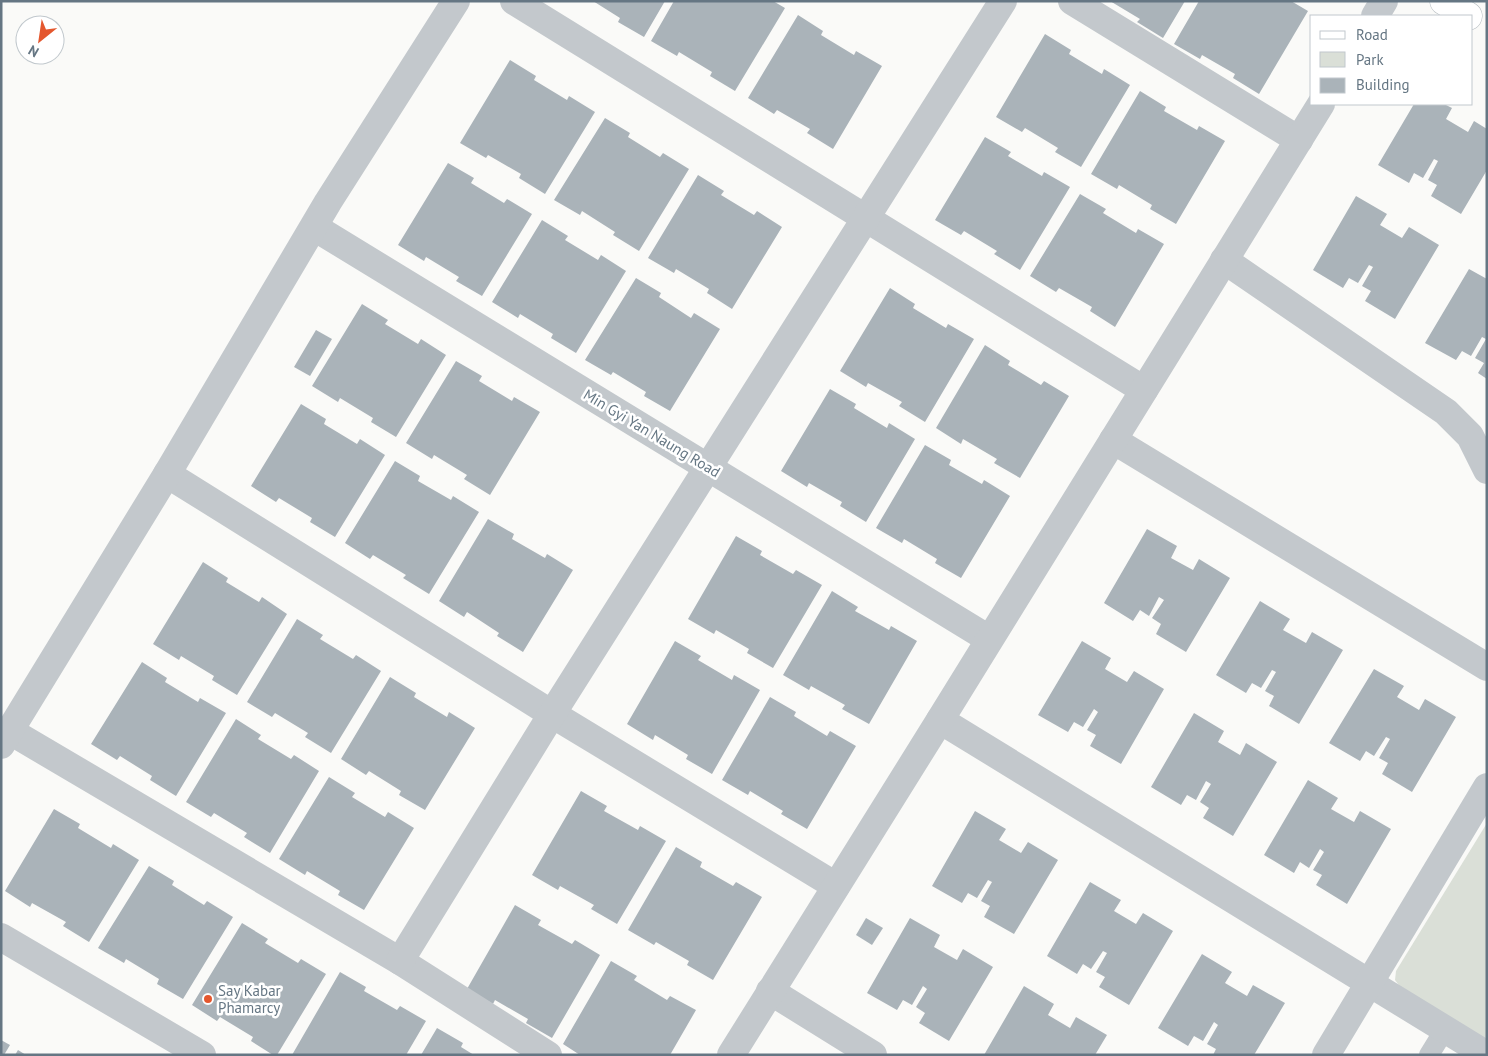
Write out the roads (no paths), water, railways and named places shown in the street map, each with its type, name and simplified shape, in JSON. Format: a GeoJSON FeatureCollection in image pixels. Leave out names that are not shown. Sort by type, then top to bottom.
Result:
{"type":"FeatureCollection","features":[{"type":"Feature","properties":{"kind":"street"},"geometry":{"type":"LineString","coordinates":[[456,1],[314,227],[167,474],[6,738],[400,960],[548,1055]]}},
{"type":"Feature","properties":{"kind":"street"},"geometry":{"type":"LineString","coordinates":[[514,1],[1144,390]]}},
{"type":"Feature","properties":{"kind":"street"},"geometry":{"type":"LineString","coordinates":[[400,960],[552,714],[1003,1]]}},
{"type":"Feature","properties":{"kind":"street"},"geometry":{"type":"LineString","coordinates":[[1072,1],[1299,140]]}},
{"type":"Feature","properties":{"kind":"street"},"geometry":{"type":"LineString","coordinates":[[1376,15],[1384,1]]}},
{"type":"Feature","properties":{"kind":"street"},"geometry":{"type":"LineString","coordinates":[[1444,1],[1466,15]]}},
{"type":"Feature","properties":{"kind":"street"},"geometry":{"type":"LineString","coordinates":[[1473,19],[1487,28]]}},
{"type":"Feature","properties":{"kind":"street"},"geometry":{"type":"LineString","coordinates":[[731,1055],[1320,105]]}},
{"type":"Feature","properties":{"kind":"street","name":"Min Gyi Yan Naung Road"},"geometry":{"type":"LineString","coordinates":[[314,227],[989,639]]}},
{"type":"Feature","properties":{"kind":"street"},"geometry":{"type":"LineString","coordinates":[[1224,260],[1446,412],[1470,436],[1487,470]]}},
{"type":"Feature","properties":{"kind":"street"},"geometry":{"type":"LineString","coordinates":[[1113,440],[1487,667]]}},
{"type":"Feature","properties":{"kind":"street"},"geometry":{"type":"LineString","coordinates":[[167,474],[552,714],[836,886]]}},
{"type":"Feature","properties":{"kind":"street"},"geometry":{"type":"LineString","coordinates":[[940,720],[1487,1054]]}},
{"type":"Feature","properties":{"kind":"street"},"geometry":{"type":"LineString","coordinates":[[1326,1055],[1487,787]]}},
{"type":"Feature","properties":{"kind":"street"},"geometry":{"type":"LineString","coordinates":[[1,937],[202,1055]]}},
{"type":"Feature","properties":{"kind":"street"},"geometry":{"type":"LineString","coordinates":[[770,991],[873,1055]]}},
{"type":"Feature","properties":{"kind":"lane"},"geometry":{"type":"LineString","coordinates":[[1429,1055],[1445,1029]]}},
{"type":"Feature","properties":{"kind":"place","name":"Say Kabar Phamarcy"},"geometry":{"type":"Point","coordinates":[208,999]}}]}
